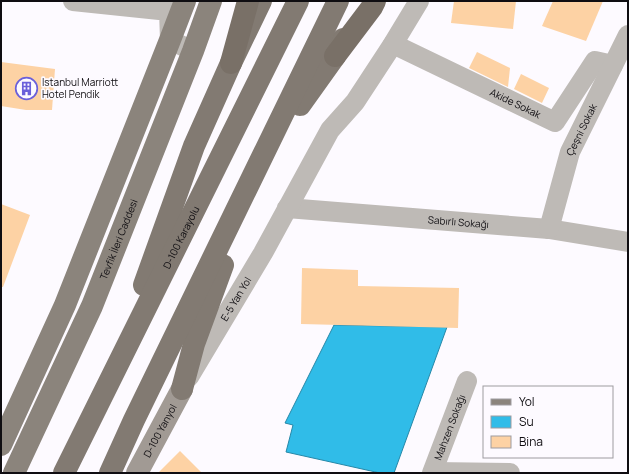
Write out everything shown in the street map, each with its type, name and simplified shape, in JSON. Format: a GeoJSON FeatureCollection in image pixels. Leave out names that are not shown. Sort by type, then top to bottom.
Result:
{"type":"FeatureCollection","features":[{"type":"Feature","properties":{"kind":"highway"},"geometry":{"type":"LineString","coordinates":[[231,63],[248,1]]}},
{"type":"Feature","properties":{"kind":"highway"},"geometry":{"type":"LineString","coordinates":[[107,386],[194,146],[231,63],[261,1]]}},
{"type":"Feature","properties":{"kind":"highway","name":"D-100 Karayolu"},"geometry":{"type":"LineString","coordinates":[[64,473],[298,1]]}},
{"type":"Feature","properties":{"kind":"highway"},"geometry":{"type":"LineString","coordinates":[[110,473],[134,420],[338,1]]}},
{"type":"Feature","properties":{"kind":"highway"},"geometry":{"type":"LineString","coordinates":[[334,56],[364,1]]}},
{"type":"Feature","properties":{"kind":"highway"},"geometry":{"type":"LineString","coordinates":[[182,389],[194,344],[263,157],[334,56],[375,1]]}},
{"type":"Feature","properties":{"kind":"main road"},"geometry":{"type":"LineString","coordinates":[[1,445],[64,305],[185,1]]}},
{"type":"Feature","properties":{"kind":"main road","name":"Tevfik İleri Caddesi"},"geometry":{"type":"LineString","coordinates":[[14,473],[92,306],[193,51],[211,1]]}},
{"type":"Feature","properties":{"kind":"main road"},"geometry":{"type":"LineString","coordinates":[[107,197],[131,207]]}},
{"type":"Feature","properties":{"kind":"main road","name":"D-100 Yanyol"},"geometry":{"type":"LineString","coordinates":[[137,473],[182,389]]}},
{"type":"Feature","properties":{"kind":"street"},"geometry":{"type":"LineString","coordinates":[[73,1],[169,11],[170,40],[193,51]]}},
{"type":"Feature","properties":{"kind":"street","name":"E-5 Yan Yol"},"geometry":{"type":"LineString","coordinates":[[182,389],[263,253],[330,130],[355,102],[419,1]]}},
{"type":"Feature","properties":{"kind":"street","name":"Çeşni Sokak"},"geometry":{"type":"LineString","coordinates":[[549,229],[570,152],[628,35]]}},
{"type":"Feature","properties":{"kind":"street","name":"Akide Sokak"},"geometry":{"type":"LineString","coordinates":[[393,44],[555,122],[595,61],[613,64]]}},
{"type":"Feature","properties":{"kind":"street","name":"Sabırlı Sokağı"},"geometry":{"type":"LineString","coordinates":[[287,208],[549,229],[628,242]]}},
{"type":"Feature","properties":{"kind":"street","name":"Mahzen Sokağı"},"geometry":{"type":"LineString","coordinates":[[432,472],[467,380]]}},
{"type":"Feature","properties":{"kind":"street"},"geometry":{"type":"LineString","coordinates":[[432,472],[510,473]]}},
{"type":"Feature","properties":{"kind":"water"},"geometry":{"type":"Polygon","coordinates":[[[334,325],[447,327],[394,473],[380,473],[286,452],[293,425],[285,423],[334,325]]]}},
{"type":"Feature","properties":{"kind":"building"},"geometry":{"type":"Polygon","coordinates":[[[454,1],[516,1],[513,29],[451,23],[454,1]]]}},
{"type":"Feature","properties":{"kind":"building"},"geometry":{"type":"Polygon","coordinates":[[[553,1],[603,1],[586,41],[542,26],[553,1]]]}},
{"type":"Feature","properties":{"kind":"building"},"geometry":{"type":"Polygon","coordinates":[[[477,52],[510,68],[508,87],[469,68],[477,52]]]}},
{"type":"Feature","properties":{"kind":"building","name":"Istanbul Marriott Hotel Pendik"},"geometry":{"type":"Polygon","coordinates":[[[1,62],[55,69],[52,110],[26,110],[1,106],[1,62]]]}},
{"type":"Feature","properties":{"kind":"building"},"geometry":{"type":"Polygon","coordinates":[[[521,74],[549,88],[542,103],[514,89],[521,74]]]}},
{"type":"Feature","properties":{"kind":"building"},"geometry":{"type":"Polygon","coordinates":[[[1,204],[30,215],[3,287],[1,287],[1,204]]]}},
{"type":"Feature","properties":{"kind":"building"},"geometry":{"type":"Polygon","coordinates":[[[302,268],[358,270],[358,286],[459,288],[458,328],[301,324],[302,268]]]}},
{"type":"Feature","properties":{"kind":"building"},"geometry":{"type":"Polygon","coordinates":[[[180,451],[202,473],[158,473],[180,451]]]}},
{"type":"Feature","properties":{"kind":"place","name":"Istanbul Marriott Hotel Pendik"},"geometry":{"type":"Point","coordinates":[27,88]}}]}
